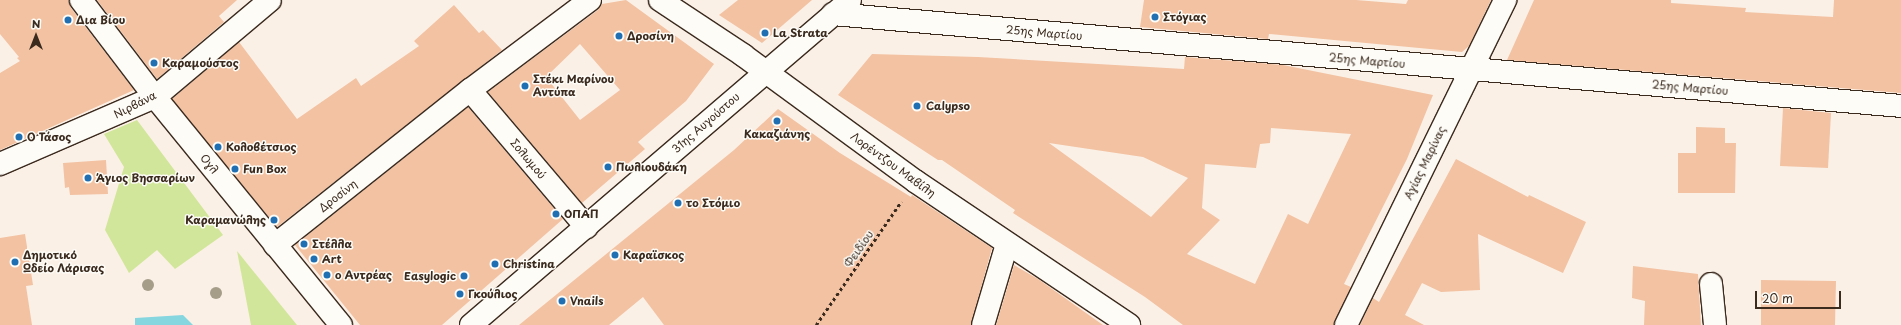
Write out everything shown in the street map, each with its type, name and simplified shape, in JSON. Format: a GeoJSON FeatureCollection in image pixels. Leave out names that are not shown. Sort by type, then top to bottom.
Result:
{"type":"FeatureCollection","features":[{"type":"Feature","properties":{"kind":"street","name":"Ογλ"},"geometry":{"type":"LineString","coordinates":[[81,0],[155,96],[341,325]]}},
{"type":"Feature","properties":{"kind":"street","name":"Νιρβάνα"},"geometry":{"type":"LineString","coordinates":[[0,164],[155,96],[270,0]]}},
{"type":"Feature","properties":{"kind":"street","name":"Δροσίνη"},"geometry":{"type":"LineString","coordinates":[[275,245],[470,90],[590,0]]}},
{"type":"Feature","properties":{"kind":"street","name":"Λορέντζου Μαβίλη"},"geometry":{"type":"LineString","coordinates":[[660,0],[766,72],[915,182],[1130,325]]}},
{"type":"Feature","properties":{"kind":"street","name":"31ης Αυγούστου"},"geometry":{"type":"LineString","coordinates":[[471,325],[850,0]]}},
{"type":"Feature","properties":{"kind":"street","name":"Αγίας Μαρίνας"},"geometry":{"type":"LineString","coordinates":[[1346,325],[1505,0]]}},
{"type":"Feature","properties":{"kind":"street","name":"25ης Μαρτίου"},"geometry":{"type":"LineString","coordinates":[[833,14],[1901,106]]}},
{"type":"Feature","properties":{"kind":"street","name":"Σολωμού"},"geometry":{"type":"LineString","coordinates":[[470,90],[586,227]]}},
{"type":"Feature","properties":{"kind":"street"},"geometry":{"type":"LineString","coordinates":[[983,325],[1007,244]]}},
{"type":"Feature","properties":{"kind":"street"},"geometry":{"type":"LineString","coordinates":[[1711,284],[1715,325]]}},
{"type":"Feature","properties":{"kind":"path","name":"Φειδίου"},"geometry":{"type":"LineString","coordinates":[[816,325],[915,182]]}},
{"type":"Feature","properties":{"kind":"green space"},"geometry":{"type":"Polygon","coordinates":[[[137,120],[223,235],[175,269],[157,250],[129,273],[105,230],[124,167],[104,134],[137,120]]]}},
{"type":"Feature","properties":{"kind":"green space"},"geometry":{"type":"Polygon","coordinates":[[[237,251],[297,325],[251,325],[237,251]]]}},
{"type":"Feature","properties":{"kind":"water"},"geometry":{"type":"Polygon","coordinates":[[[183,315],[193,325],[135,325],[135,318],[183,315]]]}},
{"type":"Feature","properties":{"kind":"building"},"geometry":{"type":"Polygon","coordinates":[[[0,0],[69,0],[71,8],[134,90],[0,150],[0,73],[20,61],[17,58],[19,57],[0,34],[0,0]]]}},
{"type":"Feature","properties":{"kind":"building"},"geometry":{"type":"Polygon","coordinates":[[[97,0],[237,0],[219,16],[224,22],[157,79],[97,0]]]}},
{"type":"Feature","properties":{"kind":"building"},"geometry":{"type":"Polygon","coordinates":[[[626,0],[714,64],[686,101],[638,142],[645,149],[582,203],[488,92],[598,10],[602,4],[626,0]],[[580,44],[546,77],[580,120],[620,90],[580,44]]]}},
{"type":"Feature","properties":{"kind":"building"},"geometry":{"type":"Polygon","coordinates":[[[738,0],[812,0],[762,43],[719,15],[738,0]]]}},
{"type":"Feature","properties":{"kind":"building"},"geometry":{"type":"Polygon","coordinates":[[[1144,0],[1356,0],[1406,4],[1408,0],[1491,0],[1469,46],[1462,52],[1269,34],[1268,39],[1140,27],[1144,0]]]}},
{"type":"Feature","properties":{"kind":"building"},"geometry":{"type":"Polygon","coordinates":[[[1534,0],[1671,0],[1671,3],[1746,8],[1745,12],[1833,17],[1834,0],[1901,0],[1901,93],[1507,60],[1534,0]]]}},
{"type":"Feature","properties":{"kind":"building"},"geometry":{"type":"Polygon","coordinates":[[[454,5],[479,33],[483,30],[502,50],[277,227],[172,99],[239,42],[297,119],[356,78],[361,86],[419,46],[414,41],[454,5]]]}},
{"type":"Feature","properties":{"kind":"building"},"geometry":{"type":"Polygon","coordinates":[[[872,54],[978,57],[1184,69],[1185,57],[1283,65],[1433,95],[1407,159],[1344,284],[1351,287],[1334,325],[1183,325],[1145,297],[1013,213],[1015,210],[942,160],[938,160],[838,95],[872,54]],[[1271,128],[1270,143],[1260,144],[1256,168],[1205,164],[1202,208],[1220,220],[1187,254],[1255,284],[1288,214],[1308,224],[1351,134],[1271,128]],[[1049,143],[1151,217],[1188,178],[1143,157],[1049,143]]]}},
{"type":"Feature","properties":{"kind":"building"},"geometry":{"type":"Polygon","coordinates":[[[468,107],[563,219],[442,325],[360,325],[295,245],[468,107]]]}},
{"type":"Feature","properties":{"kind":"building"},"geometry":{"type":"Polygon","coordinates":[[[1783,108],[1831,113],[1828,168],[1780,166],[1783,108]]]}},
{"type":"Feature","properties":{"kind":"building"},"geometry":{"type":"Polygon","coordinates":[[[778,109],[840,153],[911,197],[912,195],[992,248],[971,325],[664,325],[643,297],[609,325],[519,325],[734,150],[778,109]]]}},
{"type":"Feature","properties":{"kind":"building"},"geometry":{"type":"Polygon","coordinates":[[[1696,127],[1725,128],[1725,143],[1736,143],[1735,193],[1678,193],[1678,153],[1696,153],[1696,127]]]}},
{"type":"Feature","properties":{"kind":"building"},"geometry":{"type":"Polygon","coordinates":[[[1456,159],[1528,197],[1529,195],[1586,222],[1563,273],[1478,234],[1480,290],[1441,292],[1422,283],[1405,315],[1424,325],[1360,325],[1373,298],[1379,302],[1456,159]]]}},
{"type":"Feature","properties":{"kind":"building","name":"Άγιος Βησσαρίων"},"geometry":{"type":"Polygon","coordinates":[[[106,160],[108,194],[70,195],[69,187],[65,188],[63,163],[106,160]]]}},
{"type":"Feature","properties":{"kind":"building","name":"Δημοτικό Ωδείο Λάρισας"},"geometry":{"type":"Polygon","coordinates":[[[25,234],[33,285],[26,286],[32,325],[0,325],[0,238],[25,234]]]}},
{"type":"Feature","properties":{"kind":"building"},"geometry":{"type":"Polygon","coordinates":[[[1014,265],[1038,279],[1103,325],[996,325],[1014,265]]]}},
{"type":"Feature","properties":{"kind":"building"},"geometry":{"type":"Polygon","coordinates":[[[1633,266],[1698,274],[1701,325],[1644,325],[1645,301],[1632,298],[1633,266]]]}},
{"type":"Feature","properties":{"kind":"building"},"geometry":{"type":"Polygon","coordinates":[[[1761,280],[1836,281],[1835,325],[1761,325],[1761,280]]]}},
{"type":"Feature","properties":{"kind":"place","name":"Στόγιας"},"geometry":{"type":"Point","coordinates":[1155,17]}},
{"type":"Feature","properties":{"kind":"place","name":"Δια Βίου"},"geometry":{"type":"Point","coordinates":[68,20]}},
{"type":"Feature","properties":{"kind":"place","name":"La Strata"},"geometry":{"type":"Point","coordinates":[765,33]}},
{"type":"Feature","properties":{"kind":"place","name":"Δροσίνη"},"geometry":{"type":"Point","coordinates":[619,36]}},
{"type":"Feature","properties":{"kind":"place","name":"Καραμούστος"},"geometry":{"type":"Point","coordinates":[154,63]}},
{"type":"Feature","properties":{"kind":"place","name":"Στέκι Μαρίνου Αντύπα"},"geometry":{"type":"Point","coordinates":[525,86]}},
{"type":"Feature","properties":{"kind":"place","name":"Calypso"},"geometry":{"type":"Point","coordinates":[917,106]}},
{"type":"Feature","properties":{"kind":"place","name":"Κακαζιάνης"},"geometry":{"type":"Point","coordinates":[777,121]}},
{"type":"Feature","properties":{"kind":"place","name":"Ο Τάσος"},"geometry":{"type":"Point","coordinates":[19,137]}},
{"type":"Feature","properties":{"kind":"place","name":"Κολοβέτσιος"},"geometry":{"type":"Point","coordinates":[218,147]}},
{"type":"Feature","properties":{"kind":"place","name":"Πωλιουδάκη"},"geometry":{"type":"Point","coordinates":[608,167]}},
{"type":"Feature","properties":{"kind":"place","name":"Fun Box"},"geometry":{"type":"Point","coordinates":[235,169]}},
{"type":"Feature","properties":{"kind":"place","name":"Άγιος Βησσαρίων"},"geometry":{"type":"Point","coordinates":[88,178]}},
{"type":"Feature","properties":{"kind":"place","name":"το Στόμιο"},"geometry":{"type":"Point","coordinates":[678,203]}},
{"type":"Feature","properties":{"kind":"place","name":"ΟΠΑΠ"},"geometry":{"type":"Point","coordinates":[556,214]}},
{"type":"Feature","properties":{"kind":"place","name":"Καραμανώλης"},"geometry":{"type":"Point","coordinates":[274,220]}},
{"type":"Feature","properties":{"kind":"place","name":"Στέλλα"},"geometry":{"type":"Point","coordinates":[304,244]}},
{"type":"Feature","properties":{"kind":"place","name":"Καραϊσκος"},"geometry":{"type":"Point","coordinates":[615,255]}},
{"type":"Feature","properties":{"kind":"place","name":"Art"},"geometry":{"type":"Point","coordinates":[314,259]}},
{"type":"Feature","properties":{"kind":"place","name":"Δημοτικό Ωδείο Λάρισας"},"geometry":{"type":"Point","coordinates":[15,262]}},
{"type":"Feature","properties":{"kind":"place","name":"Christina"},"geometry":{"type":"Point","coordinates":[495,264]}},
{"type":"Feature","properties":{"kind":"place","name":"ο Αντρέας"},"geometry":{"type":"Point","coordinates":[327,275]}},
{"type":"Feature","properties":{"kind":"place","name":"Εasylogic"},"geometry":{"type":"Point","coordinates":[464,276]}},
{"type":"Feature","properties":{"kind":"place","name":"Γκούλιος"},"geometry":{"type":"Point","coordinates":[460,294]}},
{"type":"Feature","properties":{"kind":"place","name":"Vnails"},"geometry":{"type":"Point","coordinates":[562,301]}}]}
